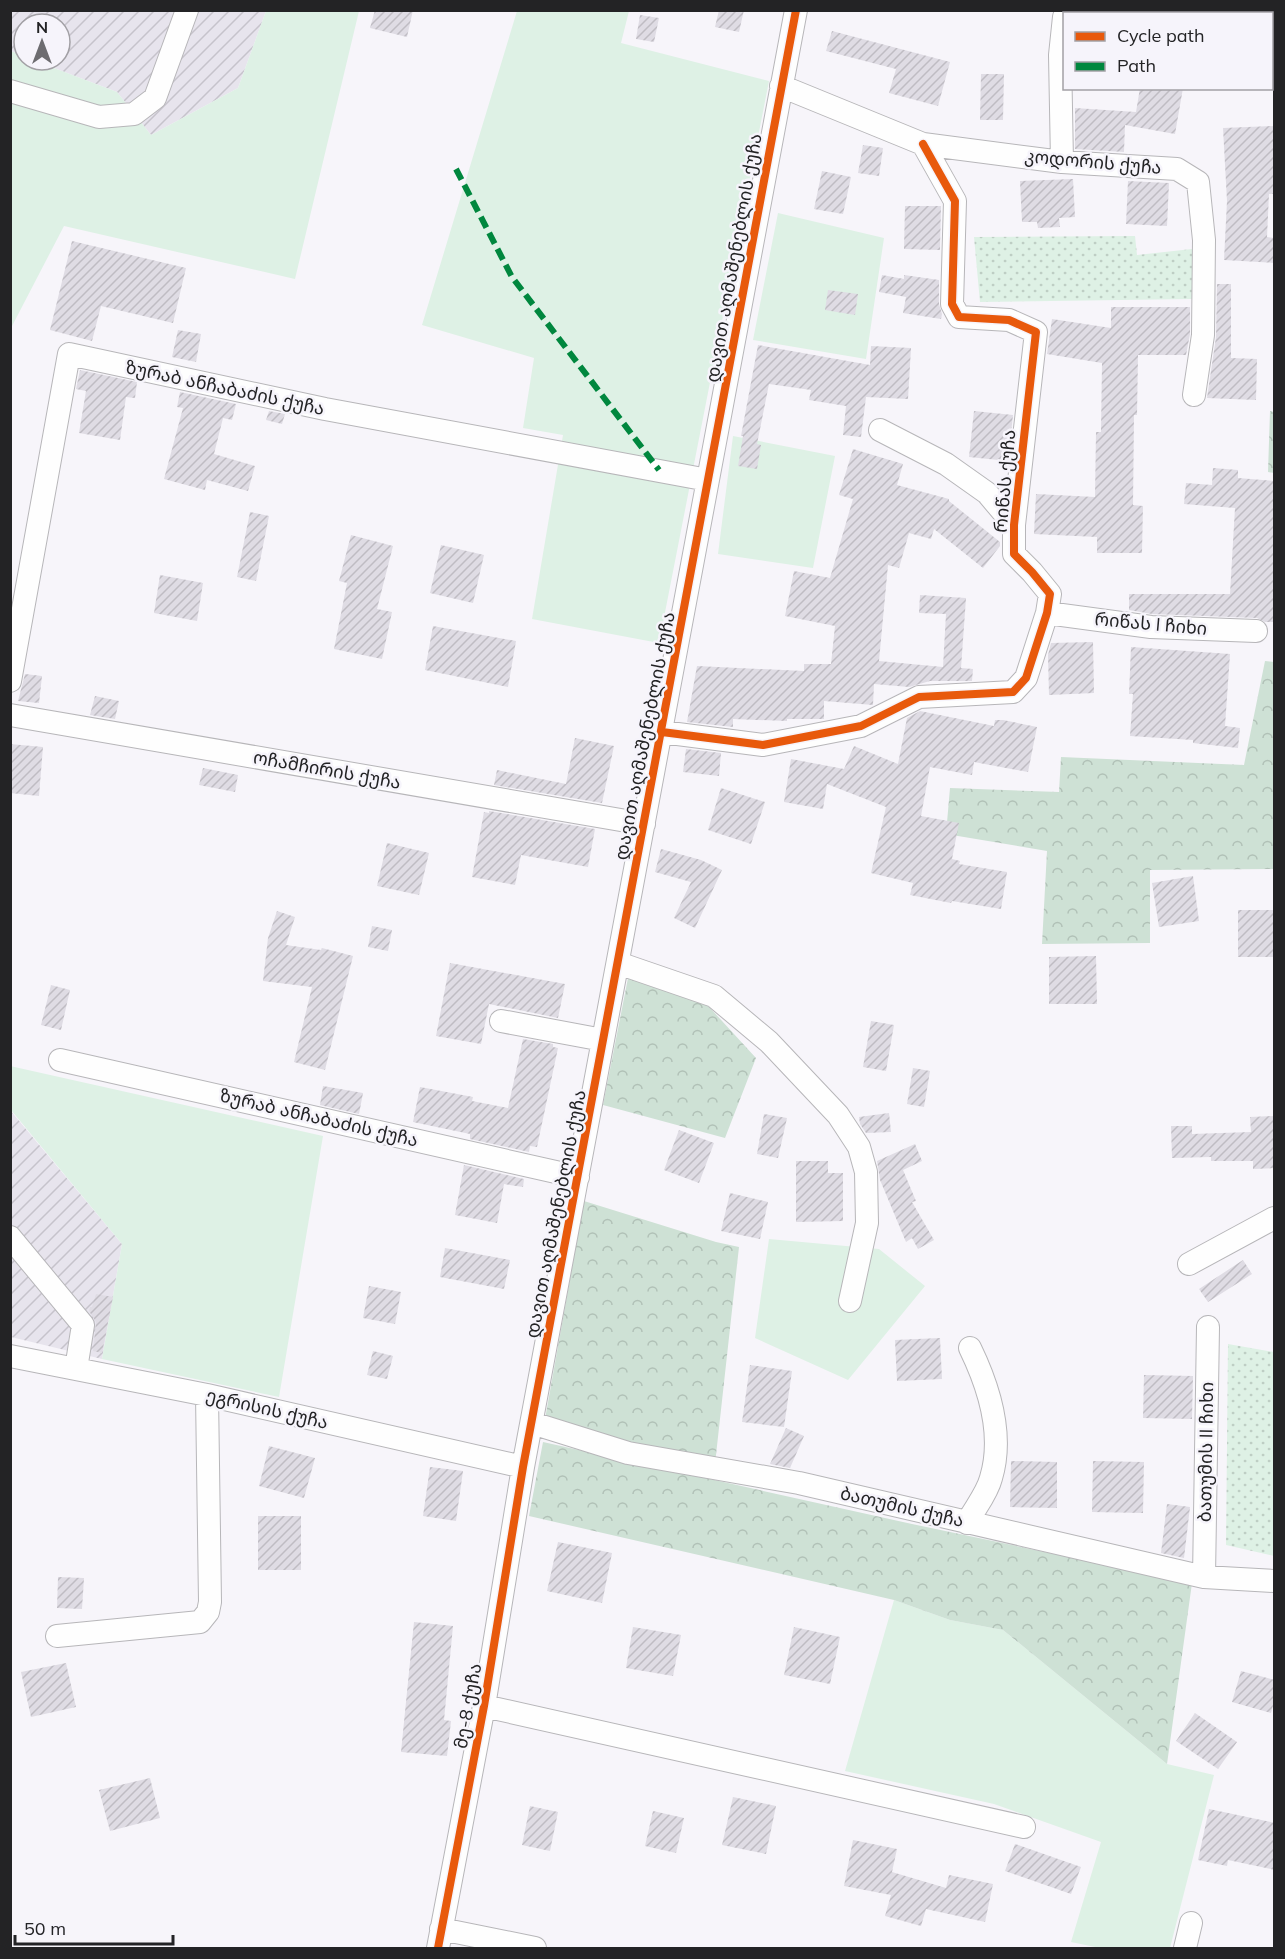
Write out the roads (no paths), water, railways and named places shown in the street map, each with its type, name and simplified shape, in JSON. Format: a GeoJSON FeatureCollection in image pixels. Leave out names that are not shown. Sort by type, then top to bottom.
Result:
{"type":"FeatureCollection","features":[{"type":"Feature","properties":{"kind":"street"},"geometry":{"type":"LineString","coordinates":[[10,91],[99,117],[134,114],[155,98],[187,10]]}},
{"type":"Feature","properties":{"kind":"street","name":"დავით აღმაშენებლის ქუჩა"},"geometry":{"type":"LineString","coordinates":[[523,1467],[796,10]]}},
{"type":"Feature","properties":{"kind":"street"},"geometry":{"type":"LineString","coordinates":[[1062,162],[1060,55],[1063,30]]}},
{"type":"Feature","properties":{"kind":"street","name":"კოდორის ქუჩა"},"geometry":{"type":"LineString","coordinates":[[781,87],[923,144],[1062,162],[1177,169],[1198,182],[1204,240],[1203,335],[1194,395]]}},
{"type":"Feature","properties":{"kind":"street","name":"რიწას ქუჩა"},"geometry":{"type":"LineString","coordinates":[[662,732],[763,745],[861,726],[920,697],[1013,692],[1026,678],[1047,613],[1050,594],[1014,554],[1014,525],[1036,332],[1009,320],[959,317],[952,304],[954,201],[923,144]]}},
{"type":"Feature","properties":{"kind":"street","name":"ზურაბ ანჩაბაძის ქუჩა"},"geometry":{"type":"LineString","coordinates":[[10,681],[69,354],[325,409],[708,480]]}},
{"type":"Feature","properties":{"kind":"street"},"geometry":{"type":"LineString","coordinates":[[880,430],[946,464],[987,493],[1014,525]]}},
{"type":"Feature","properties":{"kind":"street","name":"რიწას I ჩიხი"},"geometry":{"type":"LineString","coordinates":[[1047,613],[1151,627],[1256,632]]}},
{"type":"Feature","properties":{"kind":"street","name":"ოჩამჩირის ქუჩა"},"geometry":{"type":"LineString","coordinates":[[10,716],[644,824]]}},
{"type":"Feature","properties":{"kind":"street"},"geometry":{"type":"LineString","coordinates":[[618,963],[714,996],[769,1042],[838,1115],[859,1147],[866,1172],[867,1223],[850,1301]]}},
{"type":"Feature","properties":{"kind":"street"},"geometry":{"type":"LineString","coordinates":[[501,1021],[603,1041]]}},
{"type":"Feature","properties":{"kind":"street","name":"ზურაბ ანჩაბაძის ქუჩა"},"geometry":{"type":"LineString","coordinates":[[60,1060],[578,1177]]}},
{"type":"Feature","properties":{"kind":"street"},"geometry":{"type":"LineString","coordinates":[[1189,1264],[1275,1218]]}},
{"type":"Feature","properties":{"kind":"street"},"geometry":{"type":"LineString","coordinates":[[10,1237],[83,1325],[76,1369]]}},
{"type":"Feature","properties":{"kind":"street","name":"ბათუმის II ჩიხი"},"geometry":{"type":"LineString","coordinates":[[1204,1577],[1208,1327]]}},
{"type":"Feature","properties":{"kind":"street"},"geometry":{"type":"LineString","coordinates":[[967,1523],[991,1480],[996,1447],[984,1377],[970,1348]]}},
{"type":"Feature","properties":{"kind":"street","name":"ეგრისის ქუჩა"},"geometry":{"type":"LineString","coordinates":[[10,1356],[207,1395],[523,1467]]}},
{"type":"Feature","properties":{"kind":"street"},"geometry":{"type":"LineString","coordinates":[[57,1636],[200,1622],[208,1612],[210,1602],[207,1395]]}},
{"type":"Feature","properties":{"kind":"street","name":"ბათუმის ქუჩა"},"geometry":{"type":"LineString","coordinates":[[532,1423],[628,1453],[799,1483],[1204,1577],[1275,1581]]}},
{"type":"Feature","properties":{"kind":"street","name":"მე-8 ქუჩა"},"geometry":{"type":"LineString","coordinates":[[440,1939],[484,1706],[523,1467]]}},
{"type":"Feature","properties":{"kind":"street"},"geometry":{"type":"LineString","coordinates":[[484,1706],[1024,1827]]}},
{"type":"Feature","properties":{"kind":"street"},"geometry":{"type":"LineString","coordinates":[[1185,1948],[1191,1923]]}},
{"type":"Feature","properties":{"kind":"street"},"geometry":{"type":"LineString","coordinates":[[440,1939],[535,1948]]}}]}
